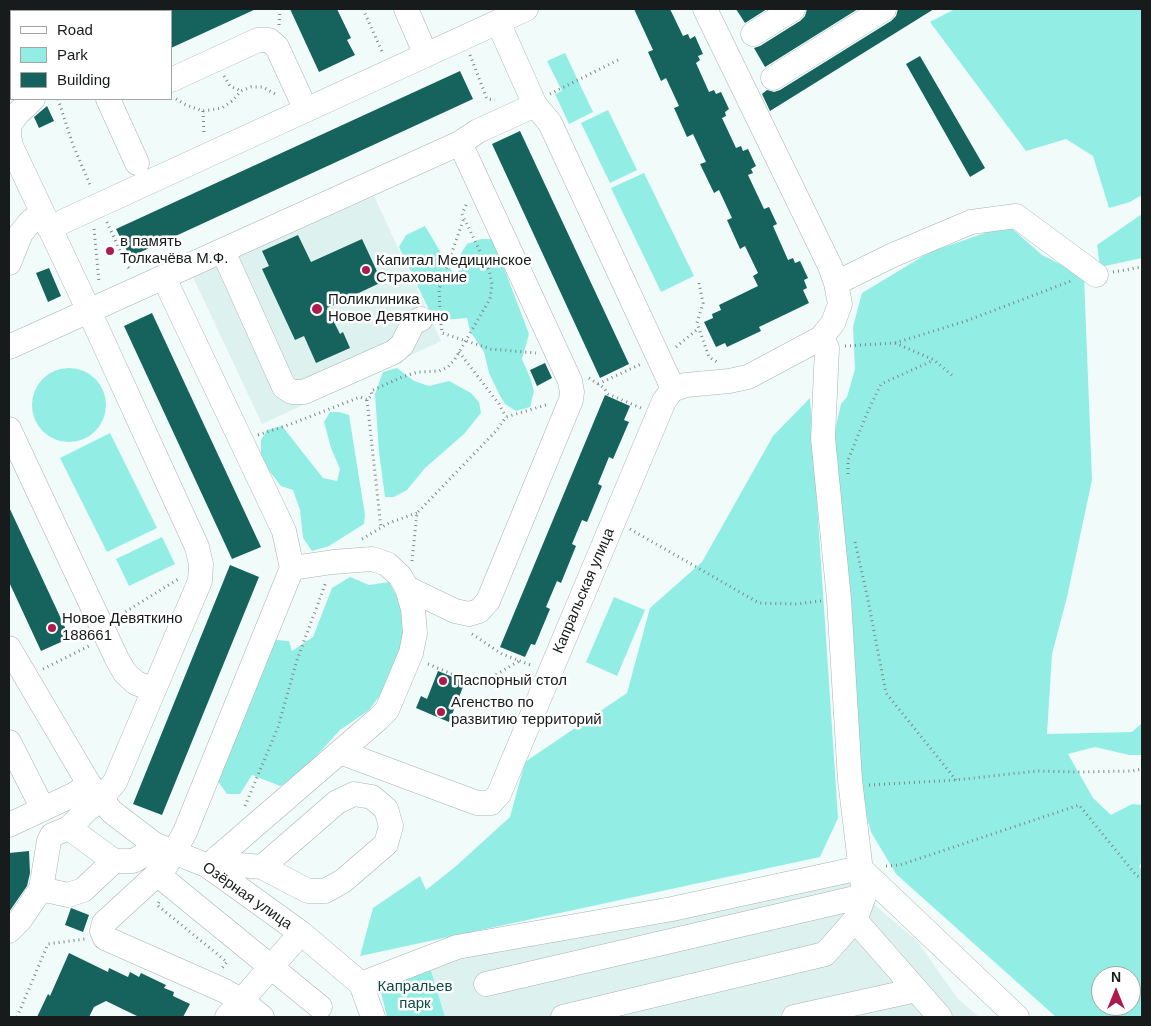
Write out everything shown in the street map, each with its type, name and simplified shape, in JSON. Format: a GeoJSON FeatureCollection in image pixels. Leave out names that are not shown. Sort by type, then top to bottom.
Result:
{"type":"FeatureCollection","features":[{"type":"Feature","properties":{"kind":"street"},"geometry":{"type":"LineString","coordinates":[[406,9],[426,55]]}},
{"type":"Feature","properties":{"kind":"street"},"geometry":{"type":"LineString","coordinates":[[9,263],[21,233],[31,221],[46,221],[96,207],[302,101],[391,71],[526,9]]}},
{"type":"Feature","properties":{"kind":"street"},"geometry":{"type":"LineString","coordinates":[[562,1017],[825,954],[855,920],[864,896],[850,780],[839,599],[823,438],[824,343],[834,323],[840,304],[836,282],[830,266],[706,9]]}},
{"type":"Feature","properties":{"kind":"street"},"geometry":{"type":"LineString","coordinates":[[753,34],[793,9]]}},
{"type":"Feature","properties":{"kind":"street"},"geometry":{"type":"LineString","coordinates":[[773,78],[884,9]]}},
{"type":"Feature","properties":{"kind":"street"},"geometry":{"type":"LineString","coordinates":[[498,22],[535,105],[550,123],[672,390],[686,385],[748,377],[824,343]]}},
{"type":"Feature","properties":{"kind":"street"},"geometry":{"type":"LineString","coordinates":[[172,80],[258,40],[269,40],[277,47],[302,101]]}},
{"type":"Feature","properties":{"kind":"street"},"geometry":{"type":"LineString","coordinates":[[9,825],[75,794],[95,792],[114,782],[200,581],[202,564],[197,548],[95,308],[46,221],[11,146],[10,124],[32,100]]}},
{"type":"Feature","properties":{"kind":"street"},"geometry":{"type":"LineString","coordinates":[[117,102],[137,163]]}},
{"type":"Feature","properties":{"kind":"street"},"geometry":{"type":"LineString","coordinates":[[9,348],[460,144],[478,131],[535,105]]}},
{"type":"Feature","properties":{"kind":"street"},"geometry":{"type":"LineString","coordinates":[[407,588],[455,611],[469,614],[479,610],[488,601],[571,400],[572,392],[570,381],[460,144]]}},
{"type":"Feature","properties":{"kind":"street"},"geometry":{"type":"LineString","coordinates":[[836,282],[893,255],[971,222],[1016,216],[1096,274]]}},
{"type":"Feature","properties":{"kind":"street"},"geometry":{"type":"LineString","coordinates":[[223,250],[284,387],[292,392],[304,392],[394,352],[402,345],[413,323],[421,319]]}},
{"type":"Feature","properties":{"kind":"street"},"geometry":{"type":"LineString","coordinates":[[69,828],[114,861],[132,861],[164,848],[185,832],[292,568],[284,531],[156,281]]}},
{"type":"Feature","properties":{"kind":"street","name":"Капральская улица"},"geometry":{"type":"LineString","coordinates":[[340,752],[477,803],[491,803],[499,794],[658,415],[664,401],[672,390]]}},
{"type":"Feature","properties":{"kind":"street"},"geometry":{"type":"LineString","coordinates":[[9,429],[125,673],[136,683],[154,690]]}},
{"type":"Feature","properties":{"kind":"street"},"geometry":{"type":"LineString","coordinates":[[213,862],[387,710],[409,657],[415,632],[413,608],[407,588],[400,576],[387,564],[372,560],[333,562],[292,568]]}},
{"type":"Feature","properties":{"kind":"street","name":"Озёрная улица"},"geometry":{"type":"LineString","coordinates":[[9,648],[95,792],[112,812],[164,848],[213,862],[361,984]]}},
{"type":"Feature","properties":{"kind":"street"},"geometry":{"type":"LineString","coordinates":[[9,742],[43,809]]}},
{"type":"Feature","properties":{"kind":"street"},"geometry":{"type":"LineString","coordinates":[[9,931],[20,920],[41,889],[49,841],[52,835],[69,828],[88,809],[95,792]]}},
{"type":"Feature","properties":{"kind":"street"},"geometry":{"type":"LineString","coordinates":[[213,862],[262,867],[308,891],[325,891],[342,881],[386,844],[391,826],[386,809],[372,797],[354,794],[337,802],[262,867]]}},
{"type":"Feature","properties":{"kind":"street"},"geometry":{"type":"LineString","coordinates":[[164,848],[165,867],[104,924],[102,931],[105,938],[209,984],[235,1009],[262,1017]]}},
{"type":"Feature","properties":{"kind":"street"},"geometry":{"type":"LineString","coordinates":[[41,889],[68,895],[83,890],[114,861]]}},
{"type":"Feature","properties":{"kind":"street"},"geometry":{"type":"LineString","coordinates":[[373,1017],[361,984],[457,947],[672,909],[860,868]]}},
{"type":"Feature","properties":{"kind":"street"},"geometry":{"type":"LineString","coordinates":[[860,868],[1017,1017]]}},
{"type":"Feature","properties":{"kind":"street"},"geometry":{"type":"LineString","coordinates":[[153,878],[320,1007]]}},
{"type":"Feature","properties":{"kind":"street"},"geometry":{"type":"LineString","coordinates":[[486,984],[864,896]]}},
{"type":"Feature","properties":{"kind":"street"},"geometry":{"type":"LineString","coordinates":[[855,920],[940,1017]]}},
{"type":"Feature","properties":{"kind":"street"},"geometry":{"type":"LineString","coordinates":[[235,1009],[301,934]]}},
{"type":"Feature","properties":{"kind":"street"},"geometry":{"type":"LineString","coordinates":[[794,1017],[907,992],[904,976]]}},
{"type":"Feature","properties":{"kind":"path"},"geometry":{"type":"LineString","coordinates":[[363,9],[391,71]]}},
{"type":"Feature","properties":{"kind":"path"},"geometry":{"type":"LineString","coordinates":[[463,38],[487,99],[496,100]]}},
{"type":"Feature","properties":{"kind":"path"},"geometry":{"type":"LineString","coordinates":[[535,105],[541,98],[618,60]]}},
{"type":"Feature","properties":{"kind":"path"},"geometry":{"type":"LineString","coordinates":[[172,97],[186,105],[203,111],[222,108],[241,91],[251,87],[263,88],[281,97],[302,101]]}},
{"type":"Feature","properties":{"kind":"path"},"geometry":{"type":"LineString","coordinates":[[58,100],[96,207],[127,266],[156,281]]}},
{"type":"Feature","properties":{"kind":"path"},"geometry":{"type":"LineString","coordinates":[[95,308],[96,207]]}},
{"type":"Feature","properties":{"kind":"path"},"geometry":{"type":"LineString","coordinates":[[464,217],[439,289],[442,333],[491,349],[547,354],[598,384],[608,394],[658,415]]}},
{"type":"Feature","properties":{"kind":"path"},"geometry":{"type":"LineString","coordinates":[[824,343],[895,343],[966,321],[1079,277],[1142,266]]}},
{"type":"Feature","properties":{"kind":"path"},"geometry":{"type":"LineString","coordinates":[[699,282],[703,303],[697,323],[709,357],[732,372],[736,380]]}},
{"type":"Feature","properties":{"kind":"path"},"geometry":{"type":"LineString","coordinates":[[598,384],[672,350],[699,328]]}},
{"type":"Feature","properties":{"kind":"path"},"geometry":{"type":"LineString","coordinates":[[895,343],[934,360],[954,377]]}},
{"type":"Feature","properties":{"kind":"path"},"geometry":{"type":"LineString","coordinates":[[459,352],[499,404],[506,417]]}},
{"type":"Feature","properties":{"kind":"path"},"geometry":{"type":"LineString","coordinates":[[848,478],[848,460],[881,384],[934,360]]}},
{"type":"Feature","properties":{"kind":"path"},"geometry":{"type":"LineString","coordinates":[[367,400],[381,528]]}},
{"type":"Feature","properties":{"kind":"path"},"geometry":{"type":"LineString","coordinates":[[360,540],[381,528],[417,513],[496,431],[506,417],[562,400],[571,400]]}},
{"type":"Feature","properties":{"kind":"path"},"geometry":{"type":"LineString","coordinates":[[407,588],[410,577],[417,513]]}},
{"type":"Feature","properties":{"kind":"path"},"geometry":{"type":"LineString","coordinates":[[614,520],[759,603],[797,604],[839,599]]}},
{"type":"Feature","properties":{"kind":"path"},"geometry":{"type":"LineString","coordinates":[[855,540],[868,595],[886,693],[956,780]]}},
{"type":"Feature","properties":{"kind":"path"},"geometry":{"type":"LineString","coordinates":[[241,815],[278,727],[296,660],[333,562]]}},
{"type":"Feature","properties":{"kind":"path"},"geometry":{"type":"LineString","coordinates":[[26,678],[104,632],[202,564]]}},
{"type":"Feature","properties":{"kind":"path"},"geometry":{"type":"LineString","coordinates":[[409,657],[478,685],[519,661]]}},
{"type":"Feature","properties":{"kind":"path"},"geometry":{"type":"LineString","coordinates":[[850,780],[858,786],[956,780],[1037,771],[1087,772],[1142,769]]}},
{"type":"Feature","properties":{"kind":"path"},"geometry":{"type":"LineString","coordinates":[[860,868],[900,865],[1079,805],[1136,875],[1142,879]]}},
{"type":"Feature","properties":{"kind":"path"},"geometry":{"type":"LineString","coordinates":[[153,878],[166,894],[157,905],[227,962],[209,984]]}},
{"type":"Feature","properties":{"kind":"path"},"geometry":{"type":"LineString","coordinates":[[17,1017],[48,944],[83,940],[102,931]]}},
{"type":"Feature","properties":{"kind":"shaded area","name":"Поликлиника Новое Девяткино"},"geometry":{"type":"Polygon","coordinates":[[[374,196],[441,341],[262,424],[193,277],[374,196]]]}},
{"type":"Feature","properties":{"kind":"shaded area"},"geometry":{"type":"Polygon","coordinates":[[[845,878],[917,941],[958,999],[979,1017],[445,1017],[429,964],[845,878]]]}},
{"type":"Feature","properties":{"kind":"green space"},"geometry":{"type":"Polygon","coordinates":[[[955,9],[1142,9],[1142,195],[1130,202],[1109,208],[1093,156],[1066,139],[1026,151],[930,22],[955,9]]]}},
{"type":"Feature","properties":{"kind":"green space"},"geometry":{"type":"Polygon","coordinates":[[[565,53],[593,112],[569,124],[555,94],[562,91],[547,61],[565,53]]]}},
{"type":"Feature","properties":{"kind":"green space"},"geometry":{"type":"Polygon","coordinates":[[[608,110],[637,170],[610,183],[581,123],[608,110]]]}},
{"type":"Feature","properties":{"kind":"green space"},"geometry":{"type":"Polygon","coordinates":[[[644,173],[694,276],[661,292],[611,188],[644,173]]]}},
{"type":"Feature","properties":{"kind":"green space"},"geometry":{"type":"Polygon","coordinates":[[[1142,214],[1142,258],[1100,267],[1097,245],[1142,214]]]}},
{"type":"Feature","properties":{"kind":"green space"},"geometry":{"type":"Polygon","coordinates":[[[1008,225],[1042,255],[1084,276],[1092,480],[1067,597],[1052,654],[1047,734],[1132,732],[1142,723],[1142,755],[1129,755],[1095,747],[1068,754],[1093,798],[1111,815],[1132,804],[1142,805],[1142,861],[1139,867],[1142,869],[1142,1017],[1056,1017],[896,874],[871,832],[858,786],[833,439],[841,404],[847,397],[855,369],[853,327],[862,293],[930,252],[1008,225]]]}},
{"type":"Feature","properties":{"kind":"green space"},"geometry":{"type":"Polygon","coordinates":[[[425,226],[459,283],[458,258],[467,244],[481,239],[493,239],[529,334],[522,359],[534,391],[530,407],[516,411],[505,404],[489,373],[484,352],[470,331],[467,318],[444,320],[432,316],[399,247],[406,235],[425,226]]]}},
{"type":"Feature","properties":{"kind":"green space"},"geometry":{"type":"Polygon","coordinates":[[[69,368],[83,371],[95,379],[103,391],[106,405],[103,419],[95,431],[83,439],[69,442],[55,439],[43,431],[35,419],[32,405],[35,391],[43,379],[55,371],[69,368]]]}},
{"type":"Feature","properties":{"kind":"green space"},"geometry":{"type":"Polygon","coordinates":[[[397,368],[414,381],[429,386],[449,381],[471,393],[479,402],[481,413],[464,434],[425,468],[407,490],[394,497],[385,497],[379,452],[375,394],[383,372],[397,368]]]}},
{"type":"Feature","properties":{"kind":"green space"},"geometry":{"type":"Polygon","coordinates":[[[810,398],[838,818],[820,857],[360,956],[373,908],[420,876],[426,890],[455,867],[510,817],[525,762],[627,693],[650,608],[702,562],[773,436],[810,398]]]}},
{"type":"Feature","properties":{"kind":"green space"},"geometry":{"type":"Polygon","coordinates":[[[330,412],[349,415],[365,515],[364,524],[329,546],[312,551],[303,538],[300,510],[293,490],[281,486],[270,472],[261,456],[261,440],[267,430],[282,426],[323,478],[337,481],[340,469],[331,448],[324,422],[330,412]]]}},
{"type":"Feature","properties":{"kind":"green space"},"geometry":{"type":"Polygon","coordinates":[[[110,433],[157,528],[107,552],[60,458],[110,433]]]}},
{"type":"Feature","properties":{"kind":"green space"},"geometry":{"type":"Polygon","coordinates":[[[162,537],[175,564],[129,586],[116,559],[162,537]]]}},
{"type":"Feature","properties":{"kind":"green space"},"geometry":{"type":"Polygon","coordinates":[[[350,577],[369,585],[389,582],[402,606],[407,630],[390,682],[369,710],[340,730],[298,776],[280,786],[252,775],[240,794],[227,794],[217,780],[265,656],[276,640],[289,641],[292,651],[313,637],[332,588],[350,577]]]}},
{"type":"Feature","properties":{"kind":"green space"},"geometry":{"type":"Polygon","coordinates":[[[614,597],[645,610],[617,676],[586,662],[614,597]]]}},
{"type":"Feature","properties":{"kind":"green space","name":"Капральев парк"},"geometry":{"type":"Polygon","coordinates":[[[429,964],[445,1017],[387,1017],[380,988],[429,964]]]}},
{"type":"Feature","properties":{"kind":"building"},"geometry":{"type":"Polygon","coordinates":[[[171,9],[256,9],[172,48],[171,9]]]}},
{"type":"Feature","properties":{"kind":"building"},"geometry":{"type":"Polygon","coordinates":[[[290,9],[337,9],[351,38],[347,40],[355,55],[319,72],[290,9]]]}},
{"type":"Feature","properties":{"kind":"building"},"geometry":{"type":"Polygon","coordinates":[[[634,9],[670,9],[683,36],[688,34],[690,39],[695,36],[703,54],[698,56],[700,60],[696,63],[709,92],[714,90],[716,94],[721,92],[729,109],[725,112],[726,116],[722,118],[736,148],[741,146],[743,151],[748,149],[756,166],[751,169],[753,173],[748,175],[764,209],[769,207],[777,224],[773,226],[788,260],[793,258],[795,263],[800,261],[808,278],[804,280],[807,288],[803,290],[809,303],[759,327],[761,331],[727,347],[725,343],[716,347],[704,322],[713,318],[712,314],[721,310],[719,305],[758,286],[753,276],[758,273],[745,246],[740,249],[727,220],[732,218],[719,190],[714,193],[700,164],[706,162],[693,134],[687,137],[674,108],[679,106],[666,78],[661,81],[648,52],[653,50],[634,9]]]}},
{"type":"Feature","properties":{"kind":"building"},"geometry":{"type":"Polygon","coordinates":[[[736,9],[767,9],[745,23],[736,9]]]}},
{"type":"Feature","properties":{"kind":"building"},"geometry":{"type":"Polygon","coordinates":[[[807,9],[858,9],[765,67],[754,48],[800,21],[805,16],[807,9]]]}},
{"type":"Feature","properties":{"kind":"building"},"geometry":{"type":"Polygon","coordinates":[[[898,9],[934,9],[770,111],[762,94],[767,90],[774,92],[780,90],[891,21],[896,16],[898,9]]]}},
{"type":"Feature","properties":{"kind":"building"},"geometry":{"type":"Polygon","coordinates":[[[920,56],[985,168],[970,177],[906,64],[920,56]]]}},
{"type":"Feature","properties":{"kind":"building"},"geometry":{"type":"Polygon","coordinates":[[[460,71],[473,99],[130,257],[116,229],[460,71]]]}},
{"type":"Feature","properties":{"kind":"building"},"geometry":{"type":"Polygon","coordinates":[[[47,106],[54,121],[39,128],[34,117],[47,106]]]}},
{"type":"Feature","properties":{"kind":"building"},"geometry":{"type":"Polygon","coordinates":[[[520,131],[629,364],[600,378],[492,144],[520,131]]]}},
{"type":"Feature","properties":{"kind":"building"},"geometry":{"type":"Polygon","coordinates":[[[298,235],[311,262],[362,239],[382,282],[327,308],[340,334],[343,332],[350,348],[316,363],[304,336],[295,340],[262,269],[269,266],[262,251],[298,235]]]}},
{"type":"Feature","properties":{"kind":"building"},"geometry":{"type":"Polygon","coordinates":[[[49,268],[61,296],[48,302],[36,273],[49,268]]]}},
{"type":"Feature","properties":{"kind":"building"},"geometry":{"type":"Polygon","coordinates":[[[152,313],[261,547],[232,559],[124,326],[152,313]]]}},
{"type":"Feature","properties":{"kind":"building"},"geometry":{"type":"Polygon","coordinates":[[[545,363],[552,378],[537,386],[530,370],[545,363]]]}},
{"type":"Feature","properties":{"kind":"building"},"geometry":{"type":"Polygon","coordinates":[[[605,395],[630,406],[624,420],[629,422],[613,459],[609,457],[598,484],[602,486],[587,522],[582,520],[572,544],[576,546],[561,583],[557,581],[546,607],[550,609],[535,645],[531,644],[525,657],[500,647],[605,395]]]}},
{"type":"Feature","properties":{"kind":"building"},"geometry":{"type":"Polygon","coordinates":[[[9,507],[70,638],[41,651],[9,582],[9,507]]]}},
{"type":"Feature","properties":{"kind":"building"},"geometry":{"type":"Polygon","coordinates":[[[230,565],[259,577],[162,815],[133,804],[230,565]]]}},
{"type":"Feature","properties":{"kind":"building"},"geometry":{"type":"Polygon","coordinates":[[[438,671],[465,682],[449,722],[416,708],[421,696],[427,699],[438,671]]]}},
{"type":"Feature","properties":{"kind":"building"},"geometry":{"type":"Polygon","coordinates":[[[29,851],[30,873],[27,886],[9,912],[9,853],[29,851]]]}},
{"type":"Feature","properties":{"kind":"building"},"geometry":{"type":"Polygon","coordinates":[[[71,908],[89,915],[83,932],[65,925],[71,908]]]}},
{"type":"Feature","properties":{"kind":"building"},"geometry":{"type":"Polygon","coordinates":[[[69,953],[108,972],[109,968],[128,977],[130,972],[139,977],[141,973],[166,985],[164,988],[174,992],[173,996],[190,1004],[183,1017],[139,1017],[106,1001],[94,1007],[89,1017],[37,1017],[48,994],[50,996],[69,953]]]}},
{"type":"Feature","properties":{"kind":"place","name":"в память Толкачёва М.Ф."},"geometry":{"type":"Point","coordinates":[110,251]}},
{"type":"Feature","properties":{"kind":"place","name":"Капитал Медицинское Страхование"},"geometry":{"type":"Point","coordinates":[366,270]}},
{"type":"Feature","properties":{"kind":"place","name":"Поликлиника Новое Девяткино"},"geometry":{"type":"Point","coordinates":[317,309]}},
{"type":"Feature","properties":{"kind":"place","name":"Новое Девяткино 188661"},"geometry":{"type":"Point","coordinates":[52,628]}},
{"type":"Feature","properties":{"kind":"place","name":"Паспорный стол"},"geometry":{"type":"Point","coordinates":[443,681]}},
{"type":"Feature","properties":{"kind":"place","name":"Агенство по развитию территорий"},"geometry":{"type":"Point","coordinates":[441,712]}}]}
